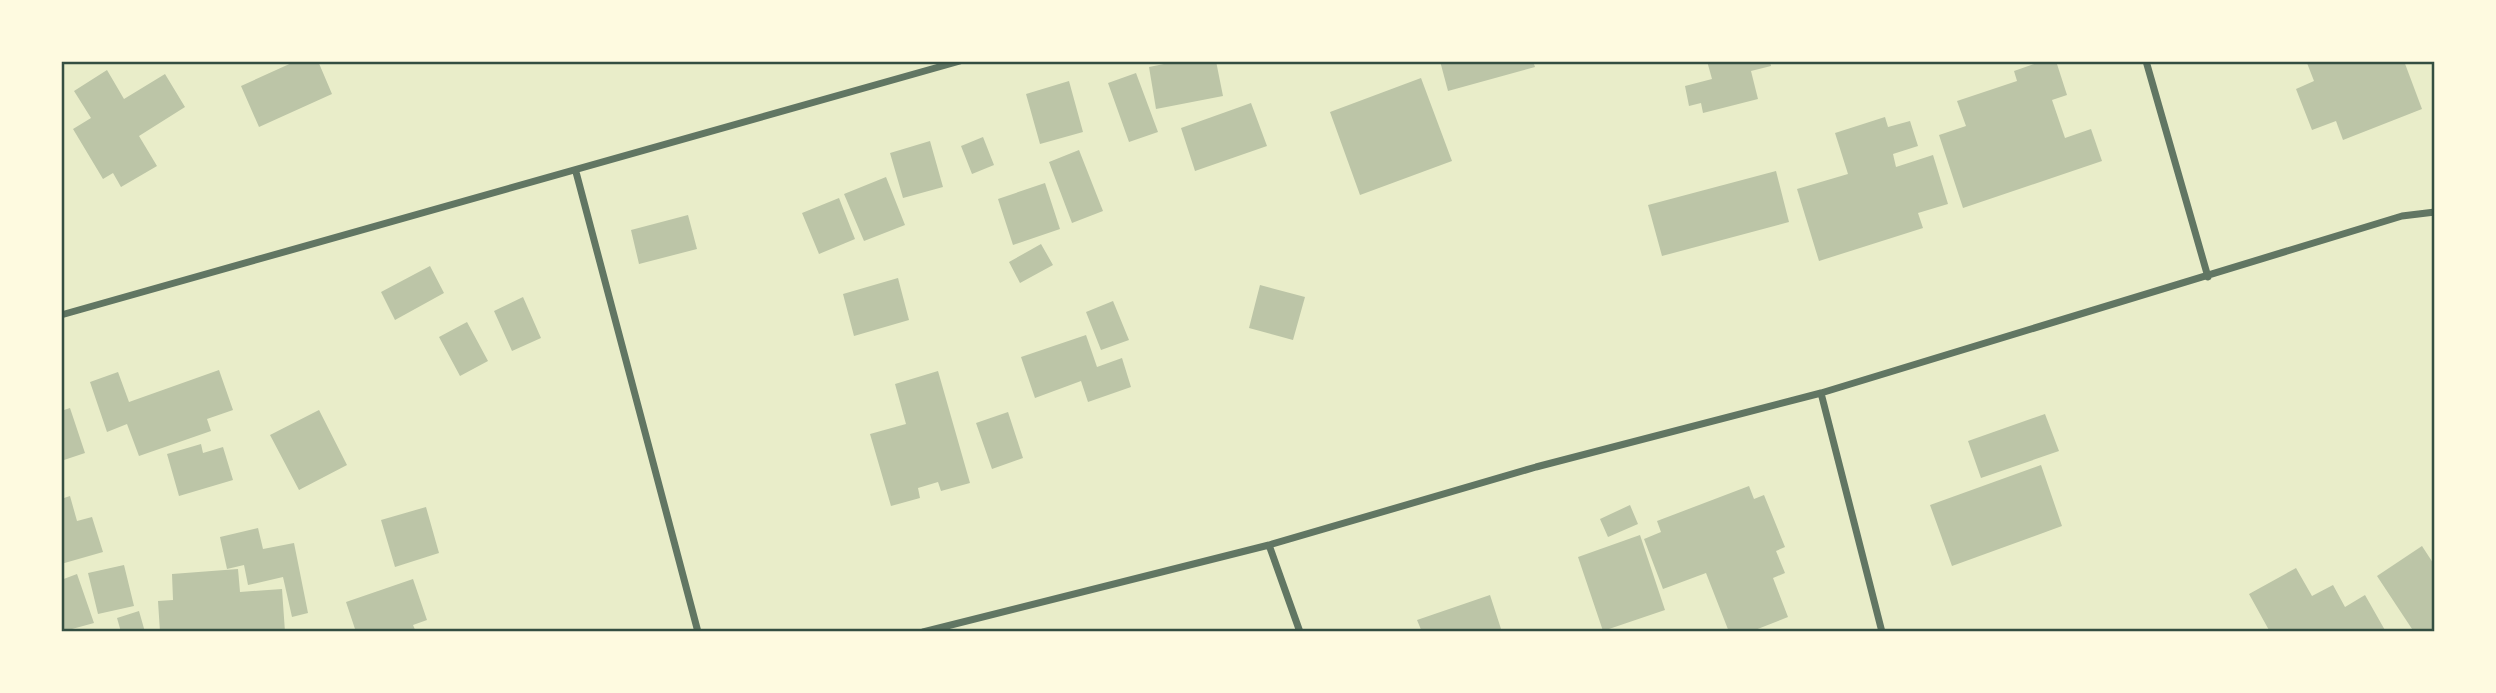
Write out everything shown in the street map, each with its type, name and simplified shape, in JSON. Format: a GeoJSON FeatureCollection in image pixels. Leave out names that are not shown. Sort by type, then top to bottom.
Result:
{"type":"FeatureCollection","features":[{"type":"Feature","properties":{"kind":"street"},"geometry":{"type":"LineString","coordinates":[[61,315],[576,172],[960,61]]}},
{"type":"Feature","properties":{"kind":"street"},"geometry":{"type":"LineString","coordinates":[[2146,61],[2208,277]]}},
{"type":"Feature","properties":{"kind":"street"},"geometry":{"type":"LineString","coordinates":[[576,172],[698,632]]}},
{"type":"Feature","properties":{"kind":"street"},"geometry":{"type":"LineString","coordinates":[[923,632],[1269,545],[1536,467],[1821,393],[2402,216],[2435,212]]}},
{"type":"Feature","properties":{"kind":"street"},"geometry":{"type":"LineString","coordinates":[[1821,393],[1882,632]]}},
{"type":"Feature","properties":{"kind":"street"},"geometry":{"type":"LineString","coordinates":[[1269,545],[1300,632]]}},
{"type":"Feature","properties":{"kind":"building"},"geometry":{"type":"Polygon","coordinates":[[[296,61],[318,61],[332,94],[259,127],[241,86],[296,61]]]}},
{"type":"Feature","properties":{"kind":"building"},"geometry":{"type":"Polygon","coordinates":[[[1179,61],[1216,61],[1223,96],[1156,109],[1149,67],[1179,61]]]}},
{"type":"Feature","properties":{"kind":"building"},"geometry":{"type":"Polygon","coordinates":[[[1440,61],[1533,61],[1535,67],[1448,91],[1440,61]]]}},
{"type":"Feature","properties":{"kind":"building"},"geometry":{"type":"Polygon","coordinates":[[[1707,61],[1770,61],[1771,66],[1751,71],[1758,99],[1703,113],[1701,103],[1689,106],[1685,86],[1712,79],[1707,61]]]}},
{"type":"Feature","properties":{"kind":"building"},"geometry":{"type":"Polygon","coordinates":[[[2043,61],[2056,61],[2067,95],[2052,100],[2065,138],[2091,129],[2102,161],[1963,208],[1939,135],[1966,126],[1957,101],[2017,81],[2014,71],[2043,61]]]}},
{"type":"Feature","properties":{"kind":"building"},"geometry":{"type":"Polygon","coordinates":[[[2404,61],[2422,109],[2343,140],[2336,121],[2312,130],[2296,89],[2314,81],[2307,63],[2404,61]]]}},
{"type":"Feature","properties":{"kind":"building"},"geometry":{"type":"Polygon","coordinates":[[[107,70],[124,99],[165,74],[185,107],[139,136],[157,166],[121,187],[113,173],[103,179],[73,129],[91,118],[74,91],[107,70]]]}},
{"type":"Feature","properties":{"kind":"building"},"geometry":{"type":"Polygon","coordinates":[[[1136,73],[1158,132],[1129,142],[1108,83],[1136,73]]]}},
{"type":"Feature","properties":{"kind":"building"},"geometry":{"type":"Polygon","coordinates":[[[1421,78],[1452,161],[1360,195],[1330,112],[1421,78]]]}},
{"type":"Feature","properties":{"kind":"building"},"geometry":{"type":"Polygon","coordinates":[[[1069,81],[1083,132],[1040,144],[1026,94],[1069,81]]]}},
{"type":"Feature","properties":{"kind":"building"},"geometry":{"type":"Polygon","coordinates":[[[1251,103],[1267,146],[1195,171],[1181,128],[1251,103]]]}},
{"type":"Feature","properties":{"kind":"building"},"geometry":{"type":"Polygon","coordinates":[[[1885,117],[1888,127],[1910,121],[1918,146],[1893,154],[1896,167],[1933,155],[1948,204],[1918,213],[1923,228],[1819,261],[1797,189],[1848,174],[1835,133],[1885,117]]]}},
{"type":"Feature","properties":{"kind":"building"},"geometry":{"type":"Polygon","coordinates":[[[983,137],[994,165],[972,174],[961,146],[983,137]]]}},
{"type":"Feature","properties":{"kind":"building"},"geometry":{"type":"Polygon","coordinates":[[[930,141],[943,187],[903,198],[890,153],[930,141]]]}},
{"type":"Feature","properties":{"kind":"building"},"geometry":{"type":"Polygon","coordinates":[[[1079,150],[1103,211],[1072,223],[1049,162],[1079,150]]]}},
{"type":"Feature","properties":{"kind":"building"},"geometry":{"type":"Polygon","coordinates":[[[1776,171],[1789,222],[1662,256],[1648,205],[1776,171]]]}},
{"type":"Feature","properties":{"kind":"building"},"geometry":{"type":"Polygon","coordinates":[[[886,177],[905,225],[864,241],[844,194],[886,177]]]}},
{"type":"Feature","properties":{"kind":"building"},"geometry":{"type":"Polygon","coordinates":[[[1045,183],[1060,229],[1013,245],[998,199],[1045,183]]]}},
{"type":"Feature","properties":{"kind":"building"},"geometry":{"type":"Polygon","coordinates":[[[839,198],[855,239],[819,254],[802,213],[839,198]]]}},
{"type":"Feature","properties":{"kind":"building"},"geometry":{"type":"Polygon","coordinates":[[[688,215],[697,249],[639,264],[631,230],[688,215]]]}},
{"type":"Feature","properties":{"kind":"building"},"geometry":{"type":"Polygon","coordinates":[[[1041,244],[1053,265],[1020,283],[1009,262],[1041,244]]]}},
{"type":"Feature","properties":{"kind":"building"},"geometry":{"type":"Polygon","coordinates":[[[430,266],[444,293],[395,320],[381,292],[430,266]]]}},
{"type":"Feature","properties":{"kind":"building"},"geometry":{"type":"Polygon","coordinates":[[[898,278],[909,320],[854,336],[843,294],[898,278]]]}},
{"type":"Feature","properties":{"kind":"building"},"geometry":{"type":"Polygon","coordinates":[[[1260,285],[1305,297],[1293,340],[1249,328],[1260,285]]]}},
{"type":"Feature","properties":{"kind":"building"},"geometry":{"type":"Polygon","coordinates":[[[523,297],[541,338],[512,351],[494,311],[523,297]]]}},
{"type":"Feature","properties":{"kind":"building"},"geometry":{"type":"Polygon","coordinates":[[[1113,301],[1129,340],[1101,350],[1086,312],[1113,301]]]}},
{"type":"Feature","properties":{"kind":"building"},"geometry":{"type":"Polygon","coordinates":[[[467,322],[488,361],[460,376],[439,337],[467,322]]]}},
{"type":"Feature","properties":{"kind":"building"},"geometry":{"type":"Polygon","coordinates":[[[1086,335],[1097,367],[1122,358],[1131,387],[1088,402],[1081,381],[1035,398],[1021,357],[1086,335]]]}},
{"type":"Feature","properties":{"kind":"building"},"geometry":{"type":"Polygon","coordinates":[[[219,370],[233,410],[207,419],[211,431],[139,456],[127,424],[107,432],[90,382],[118,372],[129,402],[219,370]]]}},
{"type":"Feature","properties":{"kind":"building"},"geometry":{"type":"Polygon","coordinates":[[[938,371],[970,483],[941,491],[938,482],[918,488],[920,498],[891,506],[870,434],[906,424],[895,384],[938,371]]]}},
{"type":"Feature","properties":{"kind":"building"},"geometry":{"type":"Polygon","coordinates":[[[70,408],[85,453],[61,461],[61,411],[70,408]]]}},
{"type":"Feature","properties":{"kind":"building"},"geometry":{"type":"Polygon","coordinates":[[[319,410],[347,465],[299,490],[270,435],[319,410]]]}},
{"type":"Feature","properties":{"kind":"building"},"geometry":{"type":"Polygon","coordinates":[[[1008,412],[1023,458],[992,469],[976,423],[1008,412]]]}},
{"type":"Feature","properties":{"kind":"building"},"geometry":{"type":"Polygon","coordinates":[[[2045,414],[2059,451],[1981,478],[1968,441],[2045,414]]]}},
{"type":"Feature","properties":{"kind":"building"},"geometry":{"type":"Polygon","coordinates":[[[201,444],[203,453],[223,447],[233,480],[179,496],[167,454],[201,444]]]}},
{"type":"Feature","properties":{"kind":"building"},"geometry":{"type":"Polygon","coordinates":[[[2041,465],[2062,526],[1952,566],[1930,505],[2041,465]]]}},
{"type":"Feature","properties":{"kind":"building"},"geometry":{"type":"Polygon","coordinates":[[[1749,486],[1754,499],[1764,495],[1785,547],[1776,551],[1785,573],[1773,578],[1788,617],[1750,632],[1729,632],[1706,573],[1663,589],[1644,539],[1661,532],[1657,521],[1749,486]]]}},
{"type":"Feature","properties":{"kind":"building"},"geometry":{"type":"Polygon","coordinates":[[[70,496],[77,521],[92,517],[103,552],[61,564],[61,499],[70,496]]]}},
{"type":"Feature","properties":{"kind":"building"},"geometry":{"type":"Polygon","coordinates":[[[1630,505],[1638,524],[1608,537],[1600,519],[1630,505]]]}},
{"type":"Feature","properties":{"kind":"building"},"geometry":{"type":"Polygon","coordinates":[[[426,507],[439,553],[395,567],[381,520],[426,507]]]}},
{"type":"Feature","properties":{"kind":"building"},"geometry":{"type":"Polygon","coordinates":[[[258,528],[263,549],[294,543],[308,613],[292,617],[283,577],[248,585],[244,565],[227,569],[220,537],[258,528]]]}},
{"type":"Feature","properties":{"kind":"building"},"geometry":{"type":"Polygon","coordinates":[[[1640,535],[1665,610],[1603,631],[1578,557],[1640,535]]]}},
{"type":"Feature","properties":{"kind":"building"},"geometry":{"type":"Polygon","coordinates":[[[2422,546],[2435,566],[2435,632],[2414,632],[2377,576],[2422,546]]]}},
{"type":"Feature","properties":{"kind":"building"},"geometry":{"type":"Polygon","coordinates":[[[124,565],[134,606],[98,614],[88,573],[124,565]]]}},
{"type":"Feature","properties":{"kind":"building"},"geometry":{"type":"Polygon","coordinates":[[[2296,568],[2312,596],[2333,585],[2345,607],[2365,595],[2386,632],[2270,632],[2249,594],[2296,568]]]}},
{"type":"Feature","properties":{"kind":"building"},"geometry":{"type":"Polygon","coordinates":[[[238,569],[240,592],[282,589],[285,632],[160,632],[158,601],[173,600],[172,574],[238,569]]]}},
{"type":"Feature","properties":{"kind":"building"},"geometry":{"type":"Polygon","coordinates":[[[77,574],[94,623],[61,632],[61,580],[77,574]]]}},
{"type":"Feature","properties":{"kind":"building"},"geometry":{"type":"Polygon","coordinates":[[[413,579],[427,620],[413,625],[416,632],[356,632],[346,602],[413,579]]]}},
{"type":"Feature","properties":{"kind":"building"},"geometry":{"type":"Polygon","coordinates":[[[1490,595],[1502,632],[1422,632],[1417,620],[1490,595]]]}},
{"type":"Feature","properties":{"kind":"building"},"geometry":{"type":"Polygon","coordinates":[[[139,611],[145,632],[121,632],[117,618],[139,611]]]}}]}
